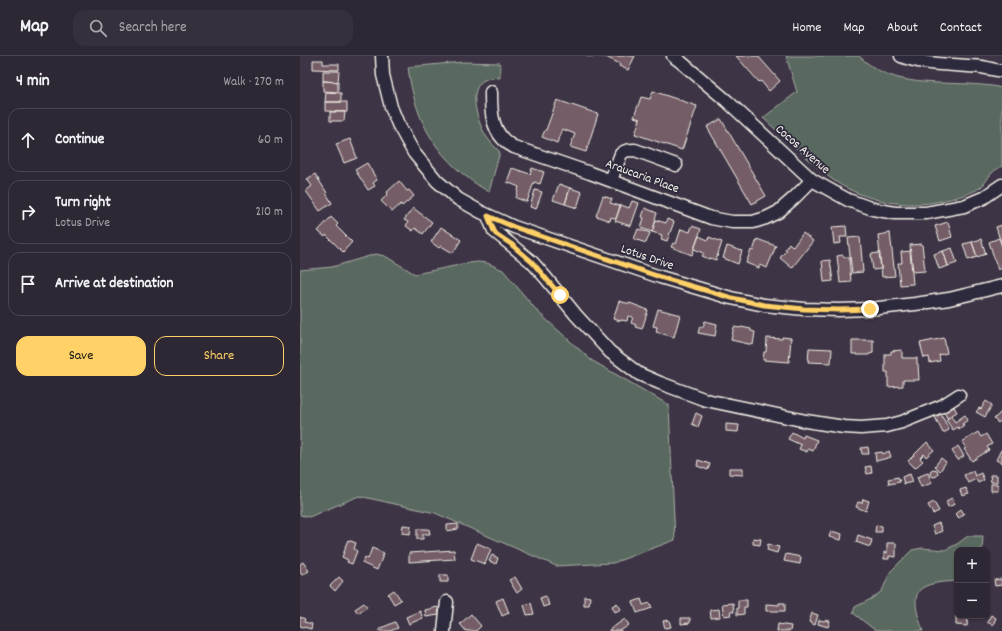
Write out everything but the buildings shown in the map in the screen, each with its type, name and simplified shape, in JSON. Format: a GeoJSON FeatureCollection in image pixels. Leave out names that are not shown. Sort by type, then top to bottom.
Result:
{"type":"FeatureCollection","features":[{"type":"Feature","properties":{"kind":"street","name":"Lotus Drive"},"geometry":{"type":"LineString","coordinates":[[382,56],[383,75],[391,107],[398,124],[414,153],[437,181],[458,200],[488,216],[514,227],[660,277],[732,298],[764,305],[804,309],[870,309],[949,299],[1002,286]]}},
{"type":"Feature","properties":{"kind":"street","name":"Cocos Avenue"},"geometry":{"type":"LineString","coordinates":[[673,56],[727,101],[812,180],[848,200],[873,209],[895,214],[926,213],[964,206],[983,198],[1002,185]]}},
{"type":"Feature","properties":{"kind":"street"},"geometry":{"type":"LineString","coordinates":[[901,56],[908,59],[928,62],[982,67],[1002,71]]}},
{"type":"Feature","properties":{"kind":"street","name":"Araucaria Place"},"geometry":{"type":"LineString","coordinates":[[491,92],[491,106],[498,133],[504,140],[514,147],[610,180],[711,218],[732,222],[753,222],[766,218],[778,212],[812,180]]}},
{"type":"Feature","properties":{"kind":"street"},"geometry":{"type":"LineString","coordinates":[[610,180],[621,154],[629,150],[635,150],[676,165]]}},
{"type":"Feature","properties":{"kind":"street"},"geometry":{"type":"LineString","coordinates":[[488,216],[494,231],[532,262],[551,283],[576,315],[610,352],[639,374],[660,383],[706,400],[806,421],[861,428],[887,426],[902,422],[942,406],[959,395]]}},
{"type":"Feature","properties":{"kind":"street"},"geometry":{"type":"LineString","coordinates":[[444,631],[447,602]]}},
{"type":"Feature","properties":{"kind":"green space"},"geometry":{"type":"Polygon","coordinates":[[[786,56],[859,56],[871,66],[897,78],[925,82],[969,84],[1002,88],[1002,166],[992,173],[977,190],[956,198],[941,201],[900,204],[886,202],[848,189],[828,176],[763,118],[797,92],[786,56]]]}},
{"type":"Feature","properties":{"kind":"green space"},"geometry":{"type":"Polygon","coordinates":[[[463,62],[500,63],[500,78],[492,78],[483,81],[475,94],[475,103],[479,121],[486,136],[500,152],[489,192],[471,181],[443,155],[432,140],[424,124],[411,88],[408,67],[463,62]]]}},
{"type":"Feature","properties":{"kind":"green space"},"geometry":{"type":"Polygon","coordinates":[[[376,254],[385,256],[415,274],[478,262],[487,263],[503,270],[538,312],[591,360],[669,405],[675,540],[613,563],[556,566],[435,513],[359,496],[309,517],[300,515],[300,270],[332,267],[376,254]]]}},
{"type":"Feature","properties":{"kind":"green space"},"geometry":{"type":"Polygon","coordinates":[[[968,536],[983,536],[982,547],[954,547],[954,581],[941,582],[926,586],[917,594],[917,613],[923,631],[876,631],[853,613],[855,607],[871,599],[882,591],[890,572],[912,550],[922,548],[945,550],[968,536]]]}},
{"type":"Feature","properties":{"kind":"route"},"geometry":{"type":"LineString","coordinates":[[560,295],[532,262],[511,244],[496,234],[488,216],[514,227],[660,277],[732,298],[764,305],[804,309],[870,309]]}}]}
